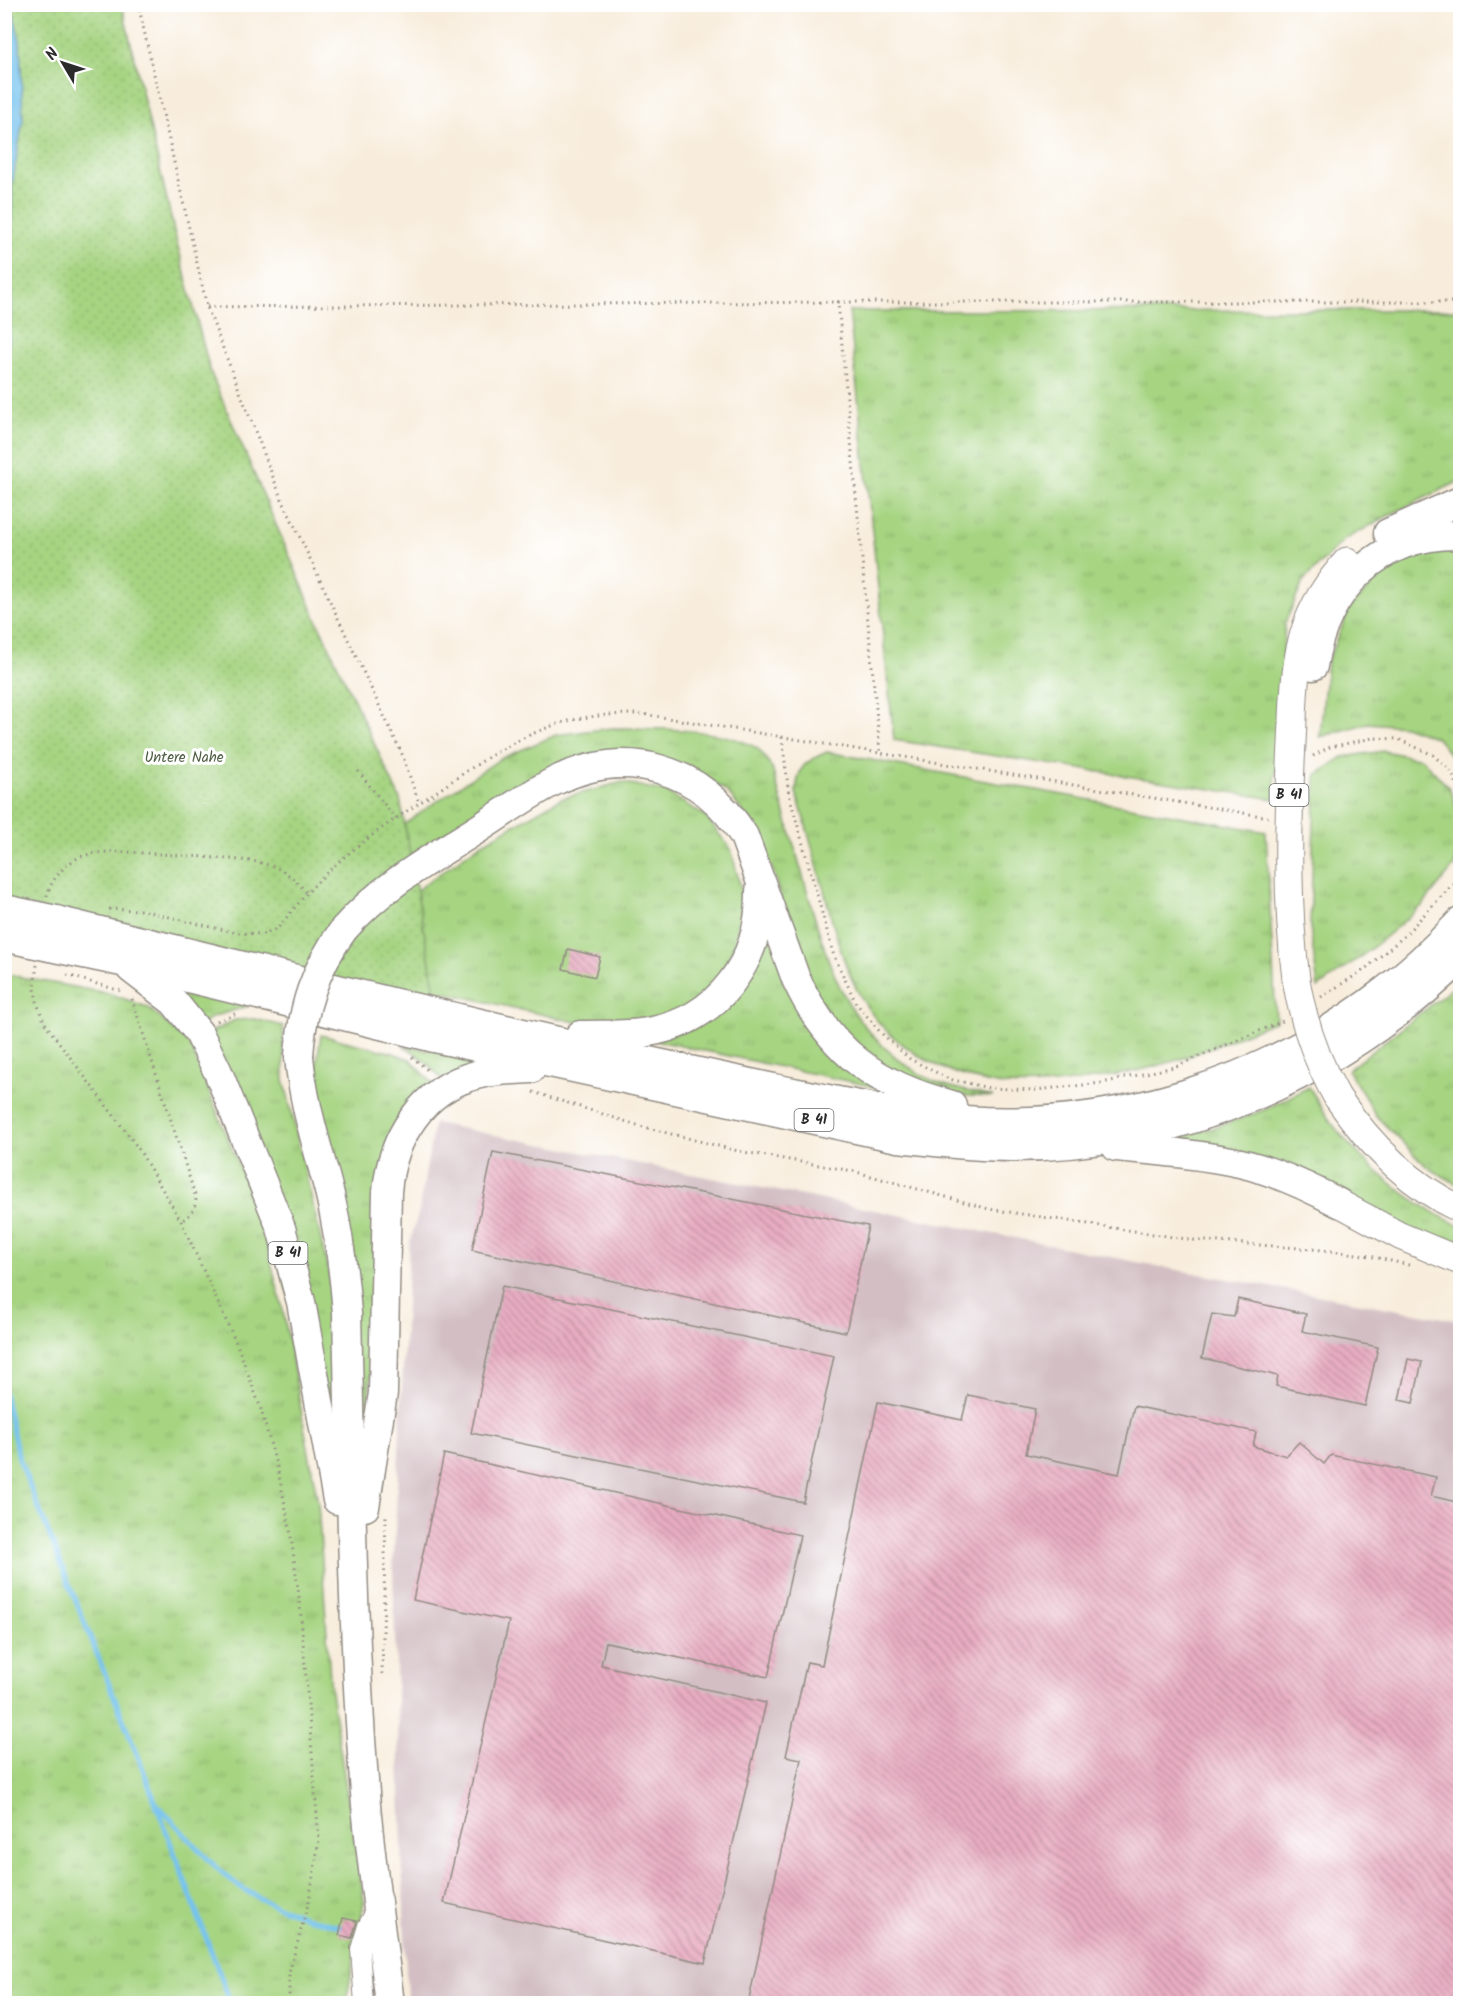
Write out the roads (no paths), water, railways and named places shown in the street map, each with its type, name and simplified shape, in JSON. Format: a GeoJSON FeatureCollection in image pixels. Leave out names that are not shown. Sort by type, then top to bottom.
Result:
{"type":"FeatureCollection","features":[{"type":"Feature","properties":{"kind":"highway","name":"B 41"},"geometry":{"type":"LineString","coordinates":[[1347,561],[1391,531],[1461,501]]}},
{"type":"Feature","properties":{"kind":"highway","name":"B 41"},"geometry":{"type":"LineString","coordinates":[[1313,666],[1327,616],[1341,594],[1360,572],[1375,559],[1410,541],[1443,535],[1461,535]]}},
{"type":"Feature","properties":{"kind":"highway"},"geometry":{"type":"LineString","coordinates":[[390,2004],[366,1805],[354,1590],[347,1313],[344,1278],[330,1196],[305,1103],[299,1056],[302,1020],[312,985],[331,947],[344,929],[380,892],[531,796],[570,775],[602,766],[653,768],[686,778],[713,797],[725,808],[744,836],[800,989],[816,1017],[845,1052],[873,1073],[903,1090],[1012,1121]]}},
{"type":"Feature","properties":{"kind":"highway"},"geometry":{"type":"LineString","coordinates":[[530,1035],[650,1032],[682,1022],[710,1004],[735,978],[745,962],[758,926],[760,888],[751,851]]}},
{"type":"Feature","properties":{"kind":"highway","name":"B 41"},"geometry":{"type":"LineString","coordinates":[[4,909],[47,933],[122,962],[419,1035],[898,1138],[1011,1147],[1072,1144],[1109,1139],[1181,1123],[1285,1083],[1342,1052],[1382,1026],[1461,959]]}},
{"type":"Feature","properties":{"kind":"highway","name":"B 41"},"geometry":{"type":"LineString","coordinates":[[4,937],[47,933],[897,1113],[966,1120],[1012,1121],[1062,1118],[1131,1108],[1198,1089],[1245,1072],[1316,1037],[1350,1016],[1412,969],[1461,922]]}},
{"type":"Feature","properties":{"kind":"highway","name":"B 41"},"geometry":{"type":"LineString","coordinates":[[122,962],[174,1002],[199,1033],[219,1072],[281,1228],[301,1302],[354,1590]]}},
{"type":"Feature","properties":{"kind":"highway","name":"B 41"},"geometry":{"type":"LineString","coordinates":[[354,1590],[383,1393],[387,1192],[392,1159],[397,1144],[405,1129],[423,1107],[459,1081],[489,1072],[560,1066]]}},
{"type":"Feature","properties":{"kind":"highway"},"geometry":{"type":"LineString","coordinates":[[1072,1144],[1204,1156],[1242,1163],[1293,1180],[1338,1203]]}},
{"type":"Feature","properties":{"kind":"main road","name":"B 41"},"geometry":{"type":"LineString","coordinates":[[1347,561],[1330,581],[1316,603],[1300,647],[1294,699],[1288,820],[1288,871],[1296,979],[1312,1046],[1337,1097],[1364,1134],[1396,1166],[1432,1193],[1461,1209]]}},
{"type":"Feature","properties":{"kind":"main road","name":"B 41"},"geometry":{"type":"LineString","coordinates":[[1292,928],[1308,700],[1313,666]]}},
{"type":"Feature","properties":{"kind":"main road"},"geometry":{"type":"LineString","coordinates":[[1338,1203],[1400,1236],[1461,1261]]}},
{"type":"Feature","properties":{"kind":"street"},"geometry":{"type":"LineString","coordinates":[[364,2004],[360,1949],[367,1926],[378,1907]]}},
{"type":"Feature","properties":{"kind":"water"},"geometry":{"type":"Polygon","coordinates":[[[11,4],[20,41],[23,119],[12,185],[11,299],[9,342],[5,359],[4,5],[11,4]]]}},
{"type":"Feature","properties":{"kind":"waterway"},"geometry":{"type":"LineString","coordinates":[[4,1393],[19,1459],[141,1764],[231,2004]]}},
{"type":"Feature","properties":{"kind":"waterway"},"geometry":{"type":"LineString","coordinates":[[157,1804],[191,1842],[239,1886],[281,1908],[341,1927]]}},
{"type":"Feature","properties":{"kind":"park label","name":"Untere Nahe"},"geometry":{"type":"Point","coordinates":[184,758]}}]}
